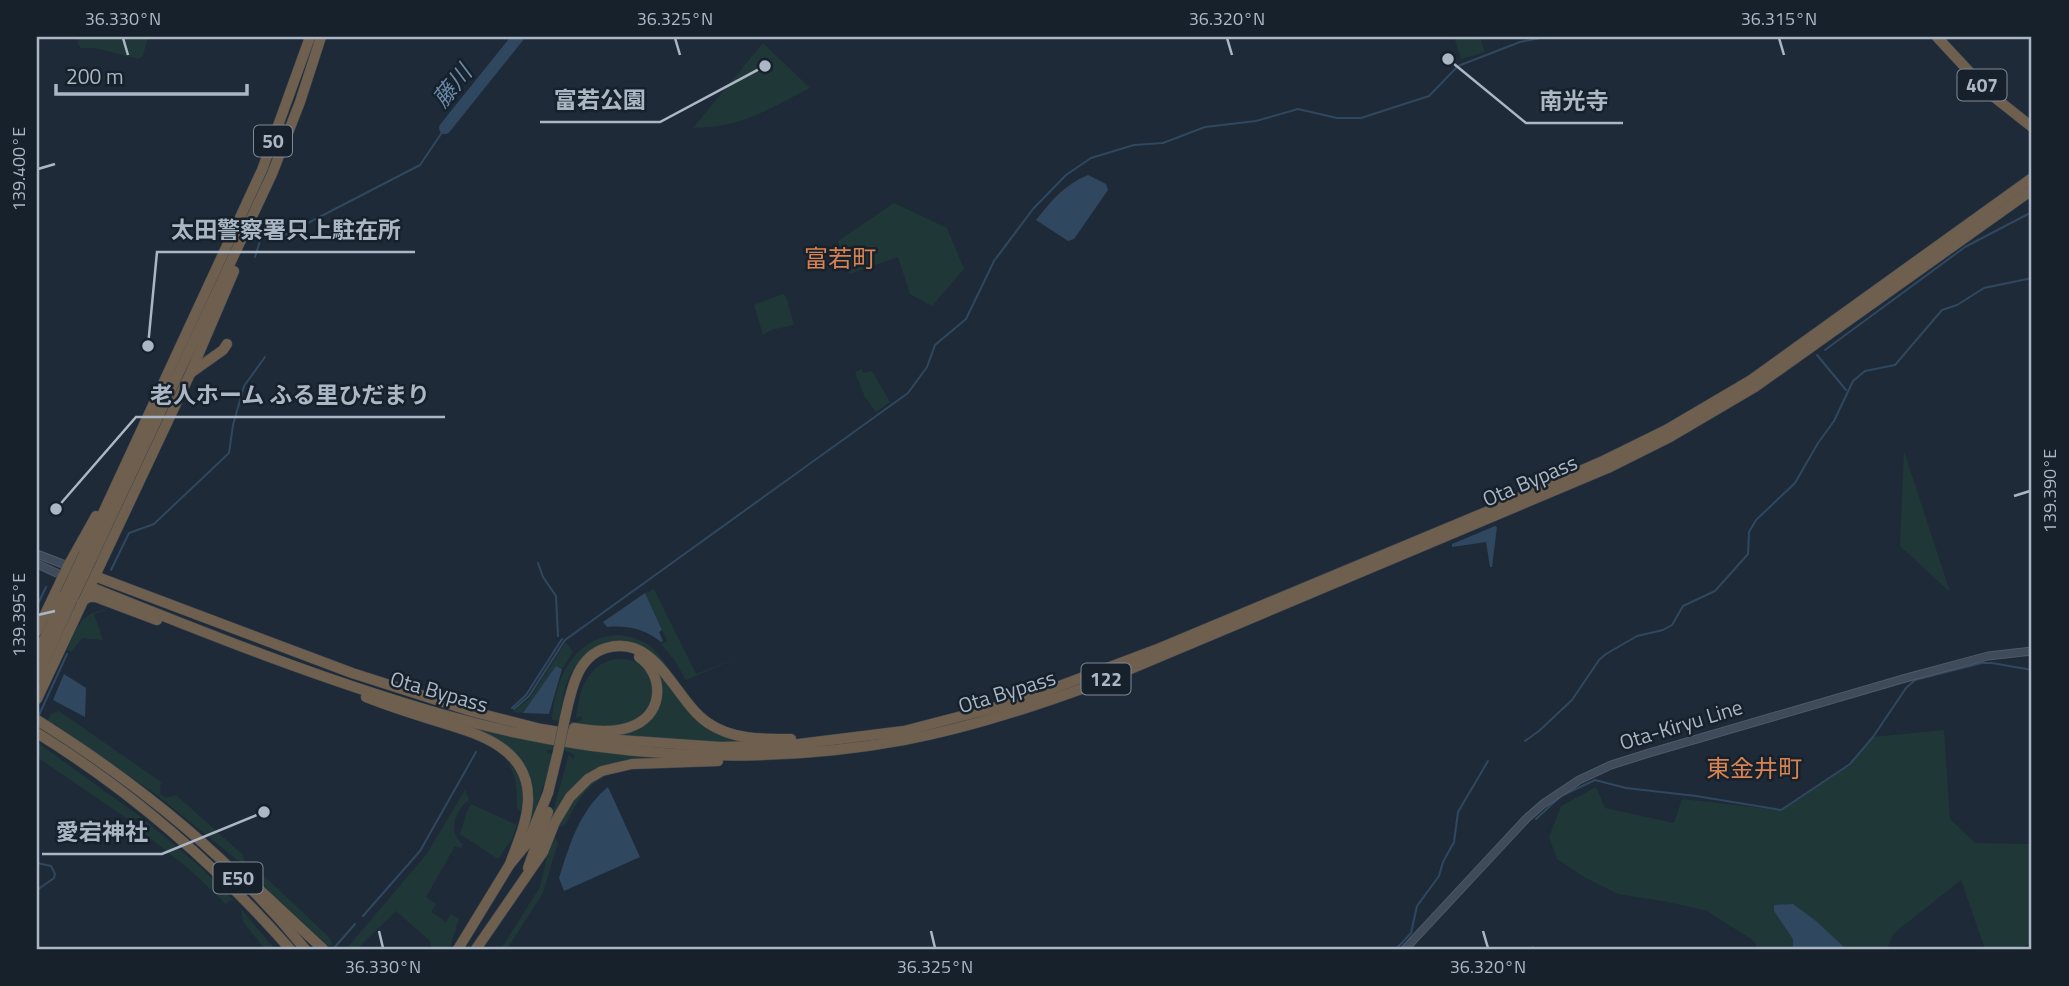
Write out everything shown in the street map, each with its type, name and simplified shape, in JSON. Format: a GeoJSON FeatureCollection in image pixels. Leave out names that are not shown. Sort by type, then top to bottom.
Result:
{"type":"FeatureCollection","features":[{"type":"Feature","properties":{"kind":"highway","name":"50"},"geometry":{"type":"LineString","coordinates":[[37,699],[88,556],[262,170],[310,37]]}},
{"type":"Feature","properties":{"kind":"highway","name":"50"},"geometry":{"type":"LineString","coordinates":[[88,556],[251,220],[300,102],[321,37]]}},
{"type":"Feature","properties":{"kind":"highway","name":"407"},"geometry":{"type":"LineString","coordinates":[[1937,37],[1989,93],[2032,127]]}},
{"type":"Feature","properties":{"kind":"highway","name":"Ota Bypass"},"geometry":{"type":"LineString","coordinates":[[65,571],[442,703],[508,721],[604,740],[759,747],[846,740],[904,731],[1020,701],[1095,673],[1242,614],[1605,460],[1666,430],[1751,380],[2032,178]]}},
{"type":"Feature","properties":{"kind":"highway","name":"Ota Bypass"},"geometry":{"type":"LineString","coordinates":[[92,581],[203,633],[348,686],[443,715],[537,737],[604,748],[652,752],[760,755],[904,740],[1022,710],[1171,653],[1608,468],[1670,437],[1755,387],[2032,190]]}},
{"type":"Feature","properties":{"kind":"highway"},"geometry":{"type":"LineString","coordinates":[[92,581],[190,374],[245,247],[251,220]]}},
{"type":"Feature","properties":{"kind":"highway","name":"50"},"geometry":{"type":"LineString","coordinates":[[37,631],[96,514],[213,267],[230,242]]}},
{"type":"Feature","properties":{"kind":"highway"},"geometry":{"type":"LineString","coordinates":[[190,374],[223,350],[227,344],[213,348],[208,343],[208,333]]}},
{"type":"Feature","properties":{"kind":"highway","name":"50"},"geometry":{"type":"LineString","coordinates":[[37,655],[73,598],[92,581]]}},
{"type":"Feature","properties":{"kind":"highway"},"geometry":{"type":"LineString","coordinates":[[73,598],[96,597],[179,628],[203,633]]}},
{"type":"Feature","properties":{"kind":"highway","name":"50"},"geometry":{"type":"LineString","coordinates":[[37,677],[73,598]]}},
{"type":"Feature","properties":{"kind":"highway"},"geometry":{"type":"LineString","coordinates":[[526,875],[553,797],[571,689],[581,667],[600,650],[627,646],[646,654],[693,711],[724,732],[754,738],[836,736],[846,740]]}},
{"type":"Feature","properties":{"kind":"highway"},"geometry":{"type":"LineString","coordinates":[[508,721],[583,730],[611,731],[628,728],[640,722],[655,705],[658,690],[654,673],[645,662],[633,654],[615,653],[601,657],[590,665],[582,679],[568,719]]}},
{"type":"Feature","properties":{"kind":"highway"},"geometry":{"type":"LineString","coordinates":[[348,686],[363,696],[394,708],[488,738],[512,756],[522,771],[528,799],[523,827],[510,864]]}},
{"type":"Feature","properties":{"kind":"highway","name":"E50"},"geometry":{"type":"LineString","coordinates":[[37,720],[93,772],[192,850],[290,949]]}},
{"type":"Feature","properties":{"kind":"highway","name":"E50"},"geometry":{"type":"LineString","coordinates":[[37,733],[51,735],[115,772],[166,812],[228,868],[305,949]]}},
{"type":"Feature","properties":{"kind":"highway"},"geometry":{"type":"LineString","coordinates":[[458,949],[510,864],[528,842],[541,814],[561,752]]}},
{"type":"Feature","properties":{"kind":"highway"},"geometry":{"type":"LineString","coordinates":[[476,949],[543,852],[555,822],[570,797],[582,784],[602,771],[632,764],[743,760],[760,755]]}},
{"type":"Feature","properties":{"kind":"highway"},"geometry":{"type":"LineString","coordinates":[[166,812],[209,843],[323,949]]}},
{"type":"Feature","properties":{"kind":"main road"},"geometry":{"type":"LineString","coordinates":[[37,554],[65,571]]}},
{"type":"Feature","properties":{"kind":"main road"},"geometry":{"type":"LineString","coordinates":[[37,564],[65,571]]}},
{"type":"Feature","properties":{"kind":"main road","name":"Ota-Kiryu Line"},"geometry":{"type":"LineString","coordinates":[[1405,949],[1530,815],[1560,790],[1585,776],[1648,753],[1895,681],[1988,656],[2032,651]]}},
{"type":"Feature","properties":{"kind":"green space"},"geometry":{"type":"Polygon","coordinates":[[[79,37],[148,37],[143,56],[138,59],[95,48],[81,48],[78,44],[79,37]]]}},
{"type":"Feature","properties":{"kind":"green space"},"geometry":{"type":"Polygon","coordinates":[[[1454,37],[1480,37],[1485,52],[1461,59],[1454,37]]]}},
{"type":"Feature","properties":{"kind":"green space"},"geometry":{"type":"Polygon","coordinates":[[[763,43],[810,88],[740,121],[693,128],[763,43]]]}},
{"type":"Feature","properties":{"kind":"green space"},"geometry":{"type":"Polygon","coordinates":[[[894,203],[947,228],[964,269],[932,306],[910,294],[898,257],[849,274],[838,241],[894,203]]]}},
{"type":"Feature","properties":{"kind":"green space"},"geometry":{"type":"Polygon","coordinates":[[[783,294],[794,325],[771,330],[763,335],[754,305],[783,294]]]}},
{"type":"Feature","properties":{"kind":"green space"},"geometry":{"type":"Polygon","coordinates":[[[862,369],[863,373],[872,371],[890,402],[876,412],[865,397],[855,372],[862,369]]]}},
{"type":"Feature","properties":{"kind":"green space"},"geometry":{"type":"Polygon","coordinates":[[[1904,451],[1950,592],[1900,546],[1904,451]]]}},
{"type":"Feature","properties":{"kind":"green space"},"geometry":{"type":"Polygon","coordinates":[[[654,589],[696,674],[742,656],[686,680],[661,644],[667,641],[645,593],[654,589]]]}},
{"type":"Feature","properties":{"kind":"green space"},"geometry":{"type":"Polygon","coordinates":[[[108,610],[94,614],[103,640],[82,638],[71,652],[67,650],[77,628],[86,617],[92,613],[108,610]]]}},
{"type":"Feature","properties":{"kind":"green space"},"geometry":{"type":"Polygon","coordinates":[[[617,635],[631,637],[650,646],[674,677],[657,657],[645,648],[633,643],[608,643],[596,648],[576,665],[565,687],[560,719],[576,722],[582,720],[582,716],[576,718],[585,682],[596,668],[609,661],[622,659],[635,662],[645,669],[652,679],[653,692],[646,709],[633,720],[618,725],[590,726],[552,720],[562,676],[577,653],[601,638],[617,635]]]}},
{"type":"Feature","properties":{"kind":"green space"},"geometry":{"type":"Polygon","coordinates":[[[566,642],[573,652],[562,669],[559,667],[523,713],[513,712],[530,698],[566,642]]]}},
{"type":"Feature","properties":{"kind":"green space"},"geometry":{"type":"Polygon","coordinates":[[[656,670],[701,722],[759,742],[619,737],[617,733],[649,719],[656,670]]]}},
{"type":"Feature","properties":{"kind":"green space"},"geometry":{"type":"Polygon","coordinates":[[[59,711],[161,782],[160,794],[166,798],[176,795],[243,855],[246,867],[158,796],[47,721],[51,714],[59,711]]]}},
{"type":"Feature","properties":{"kind":"green space"},"geometry":{"type":"Polygon","coordinates":[[[450,721],[662,758],[620,762],[582,780],[546,836],[569,754],[574,760],[574,755],[561,750],[547,751],[554,754],[529,829],[533,801],[525,766],[516,754],[493,737],[450,721]]]}},
{"type":"Feature","properties":{"kind":"green space"},"geometry":{"type":"Polygon","coordinates":[[[1944,730],[1950,819],[1975,843],[2032,844],[2032,942],[2019,949],[1985,949],[1961,880],[1893,934],[1887,949],[1758,949],[1754,941],[1707,911],[1618,894],[1584,877],[1557,859],[1549,837],[1561,806],[1596,787],[1605,808],[1674,823],[1682,799],[1781,810],[1850,764],[1873,737],[1944,730]]]}},
{"type":"Feature","properties":{"kind":"green space"},"geometry":{"type":"Polygon","coordinates":[[[37,742],[146,821],[197,864],[235,902],[231,900],[226,904],[190,870],[145,834],[147,825],[138,818],[129,820],[37,757],[37,742]]]}},
{"type":"Feature","properties":{"kind":"green space"},"geometry":{"type":"Polygon","coordinates":[[[488,744],[505,758],[520,781],[523,800],[521,812],[517,808],[512,770],[503,757],[488,744]]]}},
{"type":"Feature","properties":{"kind":"green space"},"geometry":{"type":"Polygon","coordinates":[[[609,774],[588,789],[565,825],[559,827],[578,794],[592,782],[609,774]]]}},
{"type":"Feature","properties":{"kind":"green space"},"geometry":{"type":"Polygon","coordinates":[[[465,790],[469,800],[460,809],[454,827],[463,844],[461,848],[455,846],[426,897],[436,904],[431,912],[446,922],[451,914],[459,919],[449,949],[432,949],[430,941],[396,911],[357,949],[346,949],[426,855],[465,790]]]}},
{"type":"Feature","properties":{"kind":"green space"},"geometry":{"type":"Polygon","coordinates":[[[471,804],[517,825],[512,839],[498,859],[460,834],[471,804]]]}},
{"type":"Feature","properties":{"kind":"green space"},"geometry":{"type":"Polygon","coordinates":[[[554,837],[558,843],[543,893],[507,949],[501,949],[540,887],[554,837]]]}},
{"type":"Feature","properties":{"kind":"green space"},"geometry":{"type":"Polygon","coordinates":[[[261,873],[330,938],[332,945],[328,946],[254,877],[261,873]]]}},
{"type":"Feature","properties":{"kind":"green space"},"geometry":{"type":"Polygon","coordinates":[[[241,909],[275,949],[265,949],[243,922],[241,909]]]}},
{"type":"Feature","properties":{"kind":"water"},"geometry":{"type":"Polygon","coordinates":[[[1088,175],[1106,184],[1108,190],[1074,239],[1068,241],[1036,220],[1065,188],[1088,175]]]}},
{"type":"Feature","properties":{"kind":"water"},"geometry":{"type":"Polygon","coordinates":[[[1495,526],[1492,567],[1486,542],[1452,547],[1452,544],[1495,526]]]}},
{"type":"Feature","properties":{"kind":"water"},"geometry":{"type":"Polygon","coordinates":[[[645,593],[662,630],[659,632],[663,641],[661,642],[642,631],[629,627],[607,627],[603,622],[645,593]]]}},
{"type":"Feature","properties":{"kind":"water"},"geometry":{"type":"Polygon","coordinates":[[[556,666],[562,669],[549,714],[523,713],[556,666]]]}},
{"type":"Feature","properties":{"kind":"water"},"geometry":{"type":"Polygon","coordinates":[[[64,674],[86,688],[85,717],[53,700],[64,674]]]}},
{"type":"Feature","properties":{"kind":"water"},"geometry":{"type":"Polygon","coordinates":[[[608,787],[640,857],[564,891],[559,878],[572,841],[583,817],[608,787]]]}},
{"type":"Feature","properties":{"kind":"water"},"geometry":{"type":"Polygon","coordinates":[[[1793,904],[1846,949],[1793,949],[1793,939],[1774,911],[1774,905],[1793,904]]]}},
{"type":"Feature","properties":{"kind":"waterway","name":"藤川"},"geometry":{"type":"LineString","coordinates":[[445,128],[518,37]]}},
{"type":"Feature","properties":{"kind":"waterway"},"geometry":{"type":"LineString","coordinates":[[514,709],[529,696],[565,640],[908,393],[927,367],[935,345],[966,319],[994,261],[1033,209],[1066,175],[1091,158],[1134,145],[1163,143],[1205,127],[1256,121],[1298,109],[1337,118],[1361,118],[1429,96],[1458,66],[1520,42],[1545,37]]}},
{"type":"Feature","properties":{"kind":"waterway"},"geometry":{"type":"LineString","coordinates":[[255,257],[263,231],[277,239],[420,165],[445,128]]}},
{"type":"Feature","properties":{"kind":"waterway"},"geometry":{"type":"LineString","coordinates":[[1825,350],[1965,247],[2032,212]]}},
{"type":"Feature","properties":{"kind":"waterway"},"geometry":{"type":"LineString","coordinates":[[1525,741],[1572,700],[1606,654],[1637,636],[1672,625],[1683,606],[1715,591],[1748,554],[1749,532],[1756,520],[1795,483],[1834,421],[1853,381],[1865,371],[1895,365],[1942,310],[1957,305],[1984,288],[2032,278]]}},
{"type":"Feature","properties":{"kind":"waterway"},"geometry":{"type":"LineString","coordinates":[[1817,355],[1846,390]]}},
{"type":"Feature","properties":{"kind":"waterway"},"geometry":{"type":"LineString","coordinates":[[111,570],[129,533],[154,524],[229,453],[233,425],[244,386],[265,357]]}},
{"type":"Feature","properties":{"kind":"waterway"},"geometry":{"type":"LineString","coordinates":[[538,563],[543,577],[556,596],[558,636]]}},
{"type":"Feature","properties":{"kind":"waterway"},"geometry":{"type":"LineString","coordinates":[[37,606],[46,587]]}},
{"type":"Feature","properties":{"kind":"waterway"},"geometry":{"type":"LineString","coordinates":[[512,708],[526,695],[562,639]]}},
{"type":"Feature","properties":{"kind":"waterway"},"geometry":{"type":"LineString","coordinates":[[39,715],[67,654]]}},
{"type":"Feature","properties":{"kind":"waterway"},"geometry":{"type":"LineString","coordinates":[[1536,819],[1561,796],[1595,780],[1626,788],[1781,810],[1850,764],[1873,737],[1906,688],[1915,680],[1982,663],[2032,670]]}},
{"type":"Feature","properties":{"kind":"waterway"},"geometry":{"type":"LineString","coordinates":[[363,916],[420,851],[476,752]]}},
{"type":"Feature","properties":{"kind":"waterway"},"geometry":{"type":"LineString","coordinates":[[1396,949],[1411,933],[1417,906],[1439,876],[1454,842],[1458,812],[1488,761]]}},
{"type":"Feature","properties":{"kind":"waterway"},"geometry":{"type":"LineString","coordinates":[[37,863],[51,866],[55,874],[54,878],[37,890]]}},
{"type":"Feature","properties":{"kind":"waterway"},"geometry":{"type":"LineString","coordinates":[[334,948],[355,924]]}},
{"type":"Feature","properties":{"kind":"place","name":"南光寺"},"geometry":{"type":"Point","coordinates":[1448,59]}},
{"type":"Feature","properties":{"kind":"place","name":"富若公園"},"geometry":{"type":"Point","coordinates":[765,66]}},
{"type":"Feature","properties":{"kind":"place","name":"太田警察署只上駐在所"},"geometry":{"type":"Point","coordinates":[148,346]}},
{"type":"Feature","properties":{"kind":"place","name":"老人ホーム ふる里ひだまり"},"geometry":{"type":"Point","coordinates":[56,509]}},
{"type":"Feature","properties":{"kind":"place","name":"愛宕神社"},"geometry":{"type":"Point","coordinates":[264,812]}},
{"type":"Feature","properties":{"kind":"district","name":"富若町"},"geometry":{"type":"Point","coordinates":[840,259]}},
{"type":"Feature","properties":{"kind":"district","name":"東金井町"},"geometry":{"type":"Point","coordinates":[1754,769]}}]}
